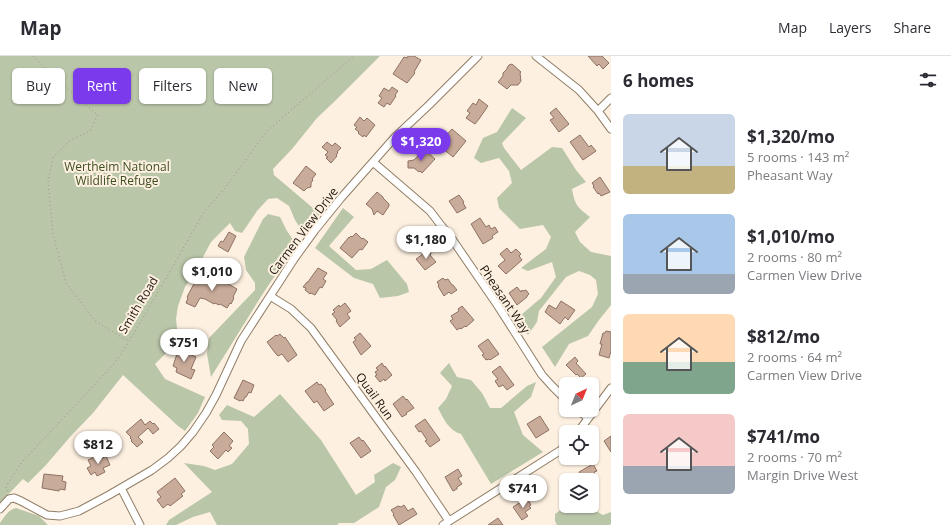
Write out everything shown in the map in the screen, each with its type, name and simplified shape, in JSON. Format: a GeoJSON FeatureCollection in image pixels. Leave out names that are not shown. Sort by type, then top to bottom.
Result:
{"type":"FeatureCollection","features":[{"type":"Feature","properties":{"kind":"street","name":"Carmen View Drive"},"geometry":{"type":"LineString","coordinates":[[14,498],[21,500],[47,515],[60,516],[79,511],[152,470],[181,446],[206,413],[241,341],[294,259],[315,230],[341,198],[400,133],[478,56]]}},
{"type":"Feature","properties":{"kind":"street"},"geometry":{"type":"LineString","coordinates":[[536,56],[579,90],[598,110],[611,129]]}},
{"type":"Feature","properties":{"kind":"street"},"geometry":{"type":"LineString","coordinates":[[598,110],[611,98]]}},
{"type":"Feature","properties":{"kind":"street","name":"Pheasant Way"},"geometry":{"type":"LineString","coordinates":[[373,162],[430,211],[452,239],[542,375],[559,393]]}},
{"type":"Feature","properties":{"kind":"street","name":"Quail Run"},"geometry":{"type":"LineString","coordinates":[[270,296],[291,309],[311,328],[416,472],[446,523]]}},
{"type":"Feature","properties":{"kind":"street"},"geometry":{"type":"LineString","coordinates":[[583,425],[611,388]]}},
{"type":"Feature","properties":{"kind":"street"},"geometry":{"type":"LineString","coordinates":[[446,523],[559,451]]}},
{"type":"Feature","properties":{"kind":"street"},"geometry":{"type":"LineString","coordinates":[[121,488],[140,525]]}},
{"type":"Feature","properties":{"kind":"street"},"geometry":{"type":"LineString","coordinates":[[0,509],[9,499],[14,498]]}},
{"type":"Feature","properties":{"kind":"path"},"geometry":{"type":"LineString","coordinates":[[33,56],[98,115],[90,131],[71,140],[53,157],[48,182],[53,234],[66,283],[95,321],[128,341]]}},
{"type":"Feature","properties":{"kind":"path","name":"Smith Road"},"geometry":{"type":"LineString","coordinates":[[14,498],[6,488],[8,483],[22,462],[113,365],[168,275],[204,212],[225,188],[267,131],[354,56]]}},
{"type":"Feature","properties":{"kind":"green space","name":"Wertheim National Wildlife Refuge"},"geometry":{"type":"Polygon","coordinates":[[[0,56],[380,56],[317,118],[292,149],[273,169],[274,175],[320,214],[307,230],[302,231],[289,206],[277,198],[268,199],[257,211],[242,233],[235,231],[230,223],[211,242],[194,274],[185,287],[178,306],[176,319],[178,342],[155,364],[165,379],[205,397],[198,413],[185,431],[123,375],[93,413],[46,465],[28,483],[23,479],[0,503],[0,56]]]}},
{"type":"Feature","properties":{"kind":"green space"},"geometry":{"type":"Polygon","coordinates":[[[512,108],[526,118],[502,143],[504,148],[521,170],[552,147],[562,148],[576,170],[586,182],[572,189],[577,205],[590,217],[575,232],[580,242],[591,252],[611,256],[611,305],[588,336],[569,344],[555,367],[542,347],[592,307],[598,294],[596,280],[590,275],[579,271],[566,277],[539,311],[537,322],[528,335],[515,320],[541,298],[556,277],[552,262],[528,271],[521,268],[546,249],[551,237],[543,225],[520,229],[499,208],[497,198],[512,183],[509,171],[499,158],[481,163],[474,158],[483,138],[497,132],[512,108]]]}},
{"type":"Feature","properties":{"kind":"green space"},"geometry":{"type":"Polygon","coordinates":[[[343,208],[354,217],[329,246],[356,270],[371,269],[387,260],[407,284],[409,292],[398,296],[380,298],[373,284],[354,278],[315,248],[343,208]]]}},
{"type":"Feature","properties":{"kind":"green space"},"geometry":{"type":"Polygon","coordinates":[[[268,214],[280,217],[296,244],[211,377],[207,354],[209,338],[255,290],[255,283],[246,270],[244,257],[263,219],[268,214]]]}},
{"type":"Feature","properties":{"kind":"green space"},"geometry":{"type":"Polygon","coordinates":[[[449,363],[457,377],[471,380],[482,393],[490,408],[501,408],[527,386],[536,382],[531,397],[514,412],[523,435],[543,452],[491,484],[461,434],[450,427],[444,420],[438,408],[446,399],[452,386],[440,373],[449,363]]]}},
{"type":"Feature","properties":{"kind":"green space"},"geometry":{"type":"Polygon","coordinates":[[[280,394],[321,440],[356,495],[375,482],[374,475],[393,463],[401,467],[395,480],[386,487],[379,507],[354,523],[339,523],[337,525],[217,525],[210,512],[193,517],[176,525],[166,525],[169,520],[212,492],[184,463],[204,466],[215,470],[232,464],[249,444],[248,429],[241,421],[222,420],[219,415],[227,405],[254,417],[280,394]]]}},
{"type":"Feature","properties":{"kind":"green space"},"geometry":{"type":"Polygon","coordinates":[[[16,508],[39,516],[48,525],[0,525],[7,514],[16,508]]]}},
{"type":"Feature","properties":{"kind":"green space"},"geometry":{"type":"Polygon","coordinates":[[[559,511],[559,513],[599,513],[603,515],[611,512],[611,524],[557,525],[555,521],[555,514],[559,511]]]}},
{"type":"Feature","properties":{"kind":"building"},"geometry":{"type":"Polygon","coordinates":[[[408,56],[414,56],[421,60],[414,72],[415,73],[407,83],[393,74],[404,57],[407,58],[408,56]]]}},
{"type":"Feature","properties":{"kind":"building"},"geometry":{"type":"Polygon","coordinates":[[[588,56],[602,56],[609,63],[603,69],[599,64],[597,66],[588,56]]]}},
{"type":"Feature","properties":{"kind":"building"},"geometry":{"type":"Polygon","coordinates":[[[512,64],[521,72],[521,81],[518,85],[511,85],[507,89],[498,82],[509,65],[512,64]]]}},
{"type":"Feature","properties":{"kind":"building"},"geometry":{"type":"Polygon","coordinates":[[[392,87],[398,91],[395,95],[396,96],[390,105],[387,103],[384,107],[378,103],[382,98],[379,96],[384,88],[389,91],[392,87]]]}},
{"type":"Feature","properties":{"kind":"building"},"geometry":{"type":"Polygon","coordinates":[[[479,99],[488,106],[475,124],[466,118],[470,113],[467,111],[473,103],[476,105],[479,99]]]}},
{"type":"Feature","properties":{"kind":"building"},"geometry":{"type":"Polygon","coordinates":[[[556,108],[569,124],[559,132],[550,120],[554,118],[550,113],[556,108]]]}},
{"type":"Feature","properties":{"kind":"building"},"geometry":{"type":"Polygon","coordinates":[[[360,117],[364,121],[367,118],[375,125],[366,137],[364,135],[363,137],[355,129],[357,127],[354,125],[360,117]]]}},
{"type":"Feature","properties":{"kind":"building"},"geometry":{"type":"Polygon","coordinates":[[[452,129],[466,141],[453,157],[436,143],[439,137],[443,139],[452,129]]]}},
{"type":"Feature","properties":{"kind":"building"},"geometry":{"type":"Polygon","coordinates":[[[580,135],[589,147],[591,145],[596,151],[583,160],[570,142],[580,135]]]}},
{"type":"Feature","properties":{"kind":"building"},"geometry":{"type":"Polygon","coordinates":[[[327,142],[332,146],[335,143],[341,148],[331,163],[325,155],[328,152],[322,147],[327,142]]]}},
{"type":"Feature","properties":{"kind":"building"},"geometry":{"type":"Polygon","coordinates":[[[425,150],[435,159],[422,173],[414,168],[408,168],[408,161],[414,160],[425,150]]]}},
{"type":"Feature","properties":{"kind":"building"},"geometry":{"type":"Polygon","coordinates":[[[306,166],[316,174],[312,179],[311,187],[304,191],[293,183],[306,166]]]}},
{"type":"Feature","properties":{"kind":"building"},"geometry":{"type":"Polygon","coordinates":[[[600,177],[610,192],[601,196],[593,187],[594,186],[592,183],[600,177]]]}},
{"type":"Feature","properties":{"kind":"building"},"geometry":{"type":"Polygon","coordinates":[[[377,192],[389,204],[383,215],[377,211],[374,215],[372,209],[366,204],[377,192]]]}},
{"type":"Feature","properties":{"kind":"building"},"geometry":{"type":"Polygon","coordinates":[[[459,195],[466,208],[457,213],[449,201],[459,195]]]}},
{"type":"Feature","properties":{"kind":"building"},"geometry":{"type":"Polygon","coordinates":[[[480,218],[486,227],[489,225],[491,229],[495,227],[498,232],[492,236],[493,238],[483,244],[471,224],[480,218]]]}},
{"type":"Feature","properties":{"kind":"building"},"geometry":{"type":"Polygon","coordinates":[[[229,232],[236,236],[228,252],[218,246],[221,241],[223,242],[229,232]]]}},
{"type":"Feature","properties":{"kind":"building"},"geometry":{"type":"Polygon","coordinates":[[[356,233],[368,242],[362,250],[360,249],[352,258],[340,248],[349,237],[352,237],[356,233]]]}},
{"type":"Feature","properties":{"kind":"building"},"geometry":{"type":"Polygon","coordinates":[[[428,248],[431,254],[430,255],[436,262],[425,270],[416,259],[428,248]]]}},
{"type":"Feature","properties":{"kind":"building"},"geometry":{"type":"Polygon","coordinates":[[[507,248],[511,253],[516,249],[521,254],[519,256],[522,260],[506,274],[498,266],[505,260],[500,254],[507,248]]]}},
{"type":"Feature","properties":{"kind":"building"},"geometry":{"type":"Polygon","coordinates":[[[318,268],[327,273],[323,279],[326,281],[315,295],[310,294],[305,290],[306,288],[303,287],[318,268]]]}},
{"type":"Feature","properties":{"kind":"building"},"geometry":{"type":"Polygon","coordinates":[[[211,274],[237,289],[231,304],[230,303],[227,308],[220,304],[214,304],[200,298],[195,307],[186,303],[187,297],[198,276],[206,281],[211,274]]]}},
{"type":"Feature","properties":{"kind":"building"},"geometry":{"type":"Polygon","coordinates":[[[443,278],[445,280],[448,279],[457,290],[451,294],[449,292],[444,296],[437,282],[443,278]]]}},
{"type":"Feature","properties":{"kind":"building"},"geometry":{"type":"Polygon","coordinates":[[[517,287],[521,292],[522,290],[526,290],[529,294],[517,305],[509,293],[517,287]]]}},
{"type":"Feature","properties":{"kind":"building"},"geometry":{"type":"Polygon","coordinates":[[[561,301],[575,310],[568,320],[565,317],[560,324],[545,312],[549,305],[556,309],[561,301]]]}},
{"type":"Feature","properties":{"kind":"building"},"geometry":{"type":"Polygon","coordinates":[[[345,303],[351,311],[347,314],[350,318],[340,327],[332,314],[335,312],[333,310],[339,305],[340,307],[345,303]]]}},
{"type":"Feature","properties":{"kind":"building"},"geometry":{"type":"Polygon","coordinates":[[[462,306],[474,320],[466,327],[465,326],[457,330],[450,321],[453,319],[451,316],[459,311],[458,309],[462,306]]]}},
{"type":"Feature","properties":{"kind":"building"},"geometry":{"type":"Polygon","coordinates":[[[606,331],[611,332],[611,351],[609,358],[599,355],[603,333],[606,331]]]}},
{"type":"Feature","properties":{"kind":"building"},"geometry":{"type":"Polygon","coordinates":[[[360,333],[371,346],[361,355],[353,342],[356,340],[354,338],[360,333]]]}},
{"type":"Feature","properties":{"kind":"building"},"geometry":{"type":"Polygon","coordinates":[[[280,334],[284,338],[285,337],[297,355],[288,362],[282,354],[278,356],[267,342],[276,335],[277,336],[280,334]]]}},
{"type":"Feature","properties":{"kind":"building"},"geometry":{"type":"Polygon","coordinates":[[[488,339],[499,354],[490,360],[486,360],[482,355],[484,354],[478,346],[488,339]]]}},
{"type":"Feature","properties":{"kind":"building"},"geometry":{"type":"Polygon","coordinates":[[[179,346],[185,349],[184,352],[196,357],[191,369],[195,370],[191,379],[176,372],[177,368],[173,366],[179,346]]]}},
{"type":"Feature","properties":{"kind":"building"},"geometry":{"type":"Polygon","coordinates":[[[575,357],[578,361],[576,363],[586,374],[580,377],[566,365],[575,357]]]}},
{"type":"Feature","properties":{"kind":"building"},"geometry":{"type":"Polygon","coordinates":[[[382,363],[392,375],[385,381],[384,379],[380,382],[375,376],[377,375],[375,372],[378,370],[376,368],[382,363]]]}},
{"type":"Feature","properties":{"kind":"building"},"geometry":{"type":"Polygon","coordinates":[[[500,366],[514,385],[507,390],[503,385],[499,387],[495,381],[498,379],[492,372],[500,366]]]}},
{"type":"Feature","properties":{"kind":"building"},"geometry":{"type":"Polygon","coordinates":[[[243,380],[254,385],[251,393],[249,392],[243,401],[240,401],[234,398],[243,380]]]}},
{"type":"Feature","properties":{"kind":"building"},"geometry":{"type":"Polygon","coordinates":[[[317,382],[326,390],[325,391],[334,404],[324,411],[317,401],[314,403],[305,391],[317,382]]]}},
{"type":"Feature","properties":{"kind":"building"},"geometry":{"type":"Polygon","coordinates":[[[403,396],[414,408],[402,417],[393,404],[403,396]]]}},
{"type":"Feature","properties":{"kind":"building"},"geometry":{"type":"Polygon","coordinates":[[[540,416],[549,430],[536,438],[527,424],[540,416]]]}},
{"type":"Feature","properties":{"kind":"building"},"geometry":{"type":"Polygon","coordinates":[[[141,419],[145,425],[150,421],[159,429],[153,434],[148,428],[138,437],[143,442],[137,447],[131,441],[131,437],[126,432],[141,419]]]}},
{"type":"Feature","properties":{"kind":"building"},"geometry":{"type":"Polygon","coordinates":[[[425,419],[440,440],[430,447],[425,441],[427,440],[421,431],[419,432],[415,426],[425,419]]]}},
{"type":"Feature","properties":{"kind":"building"},"geometry":{"type":"Polygon","coordinates":[[[224,432],[233,441],[229,446],[232,448],[228,452],[226,450],[218,459],[210,451],[214,447],[212,445],[224,432]]]}},
{"type":"Feature","properties":{"kind":"building"},"geometry":{"type":"Polygon","coordinates":[[[611,436],[611,452],[604,441],[611,436]]]}},
{"type":"Feature","properties":{"kind":"building"},"geometry":{"type":"Polygon","coordinates":[[[359,437],[371,451],[361,458],[350,443],[359,437]]]}},
{"type":"Feature","properties":{"kind":"building"},"geometry":{"type":"Polygon","coordinates":[[[97,456],[99,460],[106,456],[110,465],[103,468],[105,472],[97,476],[95,472],[91,475],[87,468],[91,466],[88,460],[97,456]]]}},
{"type":"Feature","properties":{"kind":"building"},"geometry":{"type":"Polygon","coordinates":[[[591,465],[594,465],[597,471],[594,473],[579,472],[591,465]]]}},
{"type":"Feature","properties":{"kind":"building"},"geometry":{"type":"Polygon","coordinates":[[[458,469],[462,476],[458,478],[462,484],[453,491],[445,477],[458,469]]]}},
{"type":"Feature","properties":{"kind":"building"},"geometry":{"type":"Polygon","coordinates":[[[44,474],[63,476],[62,481],[66,482],[65,490],[60,489],[59,491],[42,488],[44,474]]]}},
{"type":"Feature","properties":{"kind":"building"},"geometry":{"type":"Polygon","coordinates":[[[175,478],[185,491],[181,494],[183,496],[170,506],[168,504],[163,508],[157,500],[161,497],[157,492],[175,478]]]}},
{"type":"Feature","properties":{"kind":"building"},"geometry":{"type":"Polygon","coordinates":[[[527,498],[531,508],[525,512],[528,516],[522,520],[513,507],[527,498]]]}},
{"type":"Feature","properties":{"kind":"building"},"geometry":{"type":"Polygon","coordinates":[[[404,505],[408,511],[413,508],[417,514],[399,525],[391,510],[398,506],[401,507],[404,505]]]}},
{"type":"Feature","properties":{"kind":"building"},"geometry":{"type":"Polygon","coordinates":[[[498,518],[503,525],[488,525],[498,518]]]}}]}
